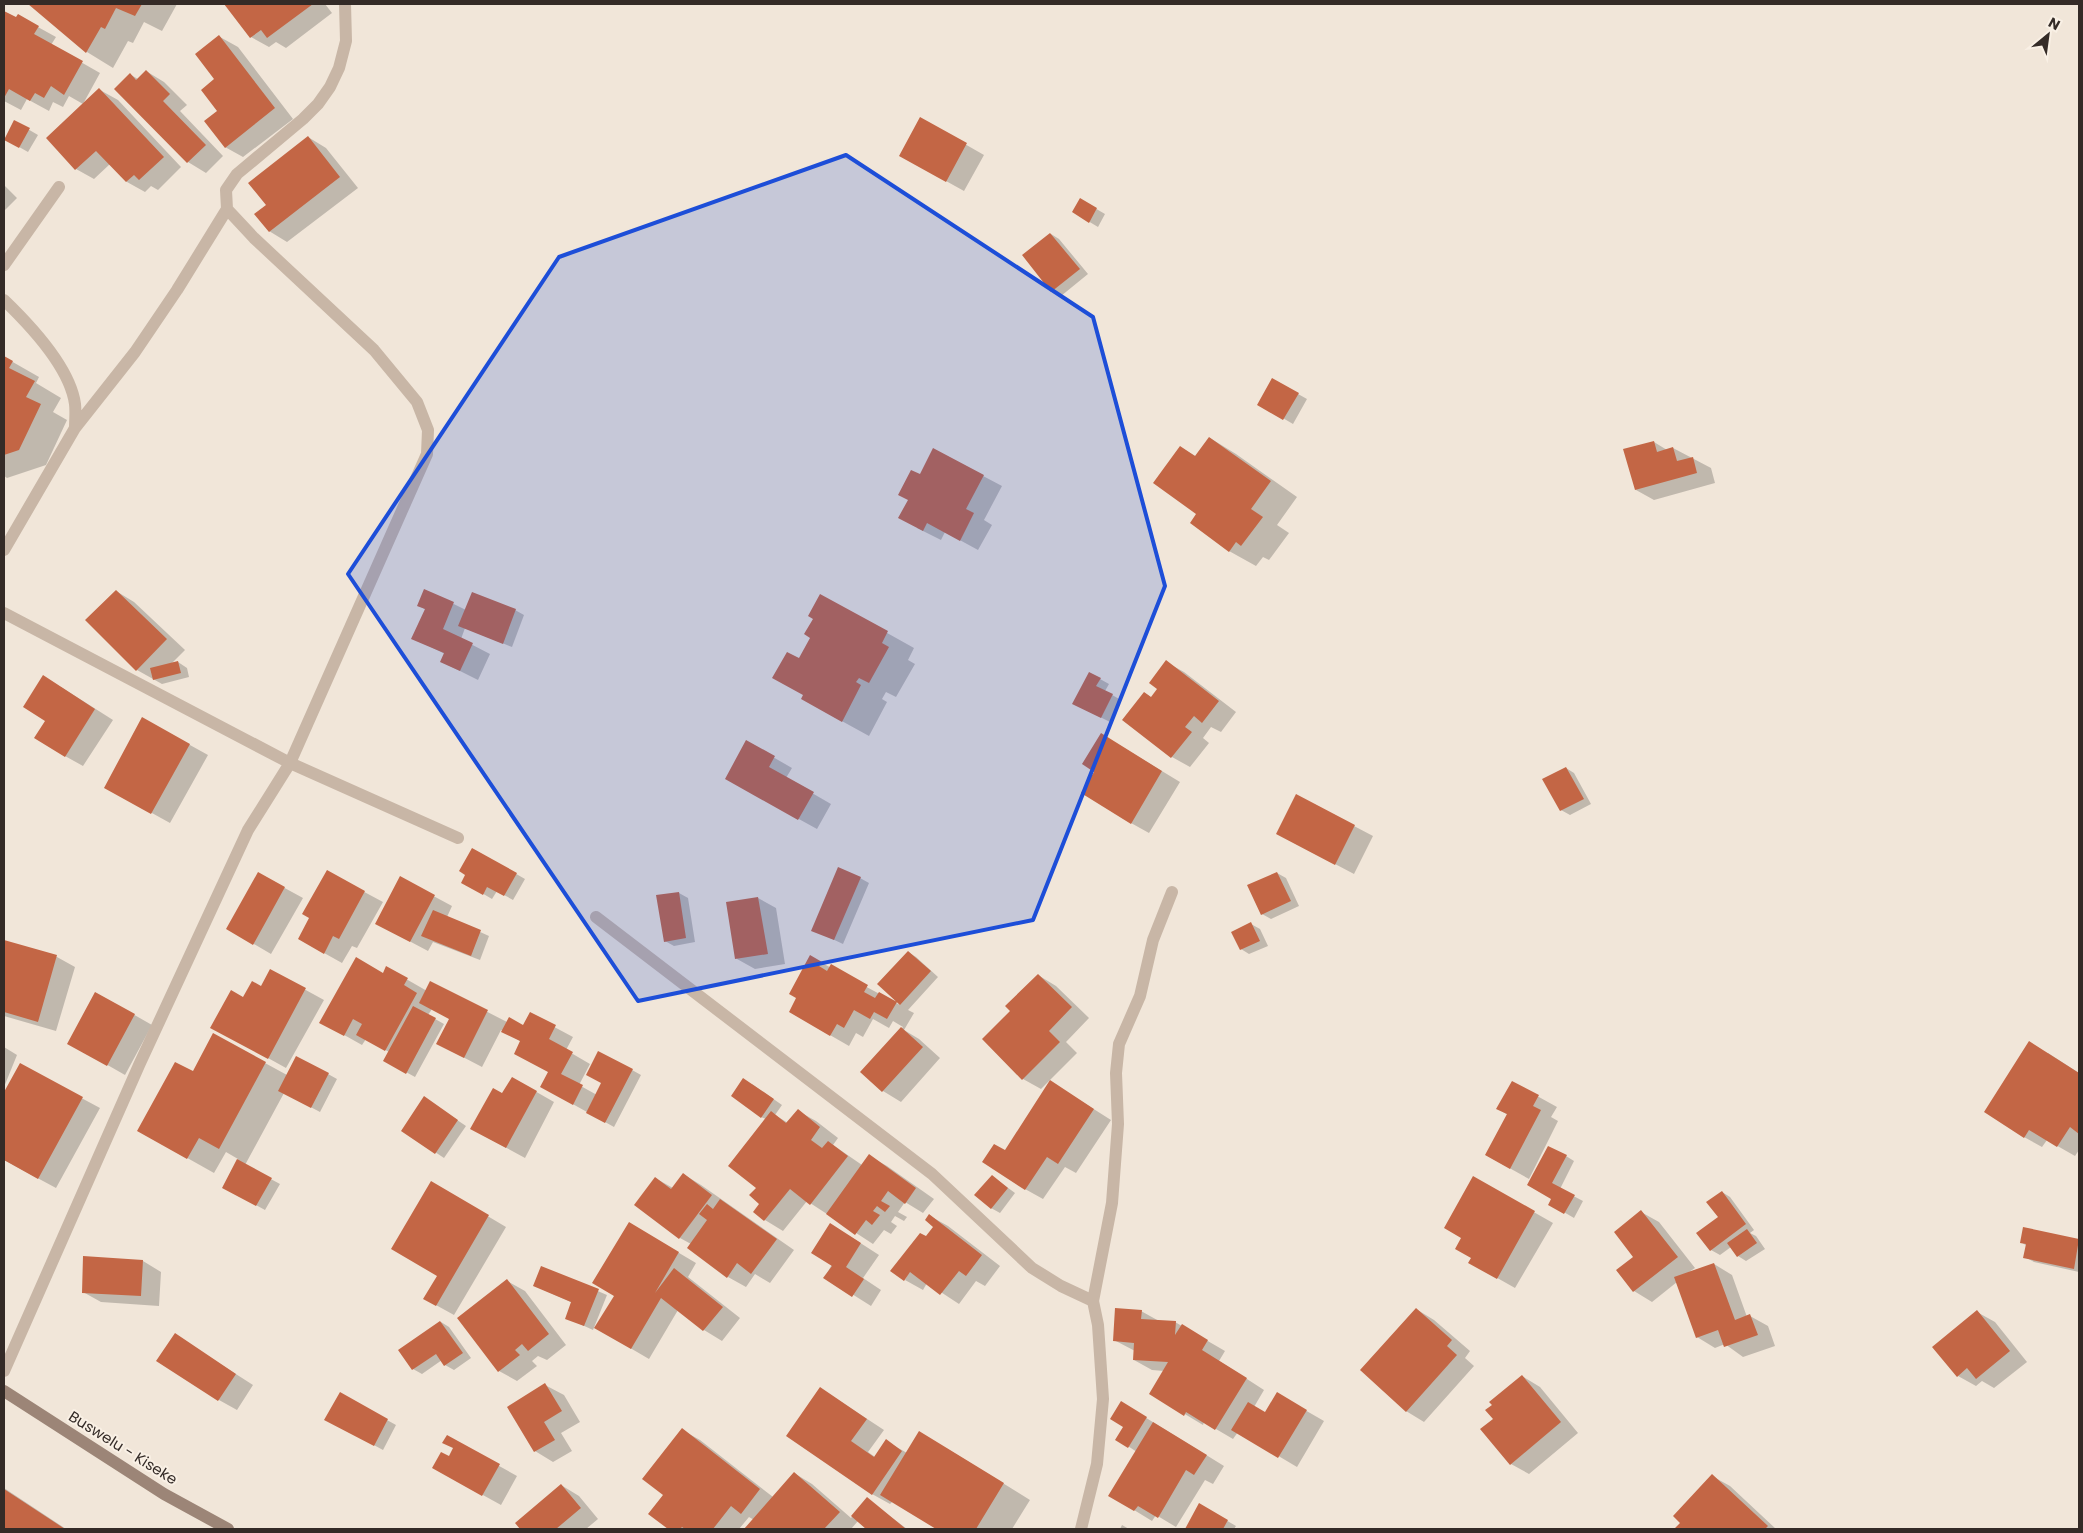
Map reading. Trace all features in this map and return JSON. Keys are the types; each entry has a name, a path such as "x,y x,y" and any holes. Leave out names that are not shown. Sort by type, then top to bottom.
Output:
{"main road":[{"name":"Buswelu - Kiseke","path":"4,1391 164,1494 228,1529"}],"street":[{"path":"4,550 75,428 135,352 177,290 227,209 226,190 237,174 303,119 318,104 330,87 339,68 346,41 345,4"},
{"path":"4,265 59,187"},
{"path":"4,1371 140,1063 248,830 290,763 427,454 428,430 417,402 374,350 254,238 227,209"},
{"path":"4,300 44,345 68,380 75,404 75,428"},
{"path":"4,613 290,763 458,838"},
{"path":"1081,1529 1097,1464 1103,1399 1098,1325 1093,1301 1112,1202 1118,1124 1116,1073 1119,1044 1140,996 1153,940 1172,892"},
{"path":"596,917 932,1174 1032,1268 1061,1286 1093,1301"}],"highlighted area":[{"path":"846,155 1093,317 1165,586 1033,920 638,1001 348,574 559,257"}],"building":[{"path":"28,4 142,4 135,16 116,8 105,29 101,27 86,53"},
{"path":"224,4 313,4 267,38 261,30 250,38"},
{"path":"4,11 16,17 18,14 39,26 34,34 83,61 64,95 51,86 44,98 35,93 30,101 9,89 4,98"},
{"path":"219,35 275,108 225,148 204,121 217,111 201,90 214,79 195,54"},
{"path":"146,70 170,94 163,101 206,145 187,163 114,89 130,73 136,80"},
{"path":"99,88 164,157 139,180 134,175 126,182 96,151 75,170 46,138"},
{"path":"920,117 967,143 946,182 899,156"},
{"path":"14,120 30,128 19,148 4,140"},
{"path":"308,136 340,177 269,232 254,214 266,205 248,183"},
{"path":"1080,198 1097,208 1089,223 1072,212"},
{"path":"1050,233 1080,269 1051,292 1022,255"},
{"path":"4,356 13,361 9,368 35,381 26,397 41,404 19,450 4,455"},
{"path":"1272,378 1299,393 1283,420 1257,405"},
{"path":"1209,437 1271,481 1251,509 1263,517 1241,546 1236,542 1229,552 1190,523 1196,514 1153,483 1180,446 1195,456"},
{"path":"1654,441 1657,452 1673,447 1677,461 1693,457 1697,473 1635,490 1623,449"},
{"path":"933,448 984,475 966,509 974,513 960,541 927,523 923,531 898,518 908,500 898,495 911,470 920,474"},
{"path":"424,589 454,602 443,629 473,643 460,671 440,662 444,653 411,639 425,609 417,606"},
{"path":"116,590 167,639 136,671 85,620"},
{"path":"472,592 516,609 503,644 458,626"},
{"path":"820,594 888,631 882,643 889,647 869,683 859,678 856,682 861,685 842,722 801,699 803,695 772,678 787,652 799,658 810,638 804,634 813,619 808,616"},
{"path":"1166,660 1219,701 1202,723 1194,716 1185,727 1192,732 1171,758 1122,720 1144,692 1151,697 1157,689 1149,683"},
{"path":"178,661 181,673 153,680 150,668"},
{"path":"1089,672 1101,678 1096,686 1113,694 1101,718 1072,704"},
{"path":"43,675 95,709 65,757 34,738 45,721 23,707"},
{"path":"142,717 190,744 151,814 104,788"},
{"path":"1101,733 1162,771 1131,824 1081,793 1094,772 1082,764"},
{"path":"746,740 775,756 769,767 814,792 798,820 725,779"},
{"path":"1566,767 1584,799 1560,811 1542,779"},
{"path":"1296,794 1355,825 1335,865 1276,834"},
{"path":"472,848 517,873 504,896 487,887 483,895 461,883 465,875 459,871"},
{"path":"838,867 861,877 834,940 811,931"},
{"path":"327,870 365,891 339,939 333,936 324,954 298,939 309,918 302,914"},
{"path":"258,872 285,887 253,945 226,929"},
{"path":"1277,872 1291,901 1261,915 1247,885"},
{"path":"400,876 435,895 410,942 375,924"},
{"path":"679,892 686,938 664,942 656,895"},
{"path":"758,897 768,954 735,959 726,902"},
{"path":"433,910 481,930 471,956 421,936"},
{"path":"1251,922 1260,941 1240,950 1231,932"},
{"path":"4,940 57,955 38,1022 4,1012"},
{"path":"908,951 931,971 900,1005 877,984"},
{"path":"810,955 822,962 819,966 827,971 831,964 868,985 864,992 875,998 879,992 897,1002 887,1019 874,1012 870,1019 854,1010 844,1028 837,1024 830,1036 789,1012 796,998 789,994"},
{"path":"356,957 383,973 386,966 408,978 404,985 417,993 385,1051 356,1035 362,1024 353,1019 344,1036 319,1023"},
{"path":"270,969 306,988 268,1059 210,1028 231,990 243,997 252,981 261,986"},
{"path":"1038,974 1072,1007 1049,1031 1060,1042 1022,1080 982,1039 1010,1011 1005,1006"},
{"path":"430,981 488,1010 464,1058 436,1044 449,1019 419,1003"},
{"path":"95,992 135,1014 107,1066 67,1044"},
{"path":"413,1006 436,1018 406,1074 383,1061"},
{"path":"530,1012 556,1025 549,1039 573,1052 561,1074 583,1085 573,1105 540,1087 548,1072 514,1054 520,1041 501,1032 509,1017 523,1025"},
{"path":"901,1027 923,1047 882,1092 860,1072"},
{"path":"213,1033 266,1062 219,1149 199,1138 187,1159 137,1131 175,1062 193,1071"},
{"path":"2029,1041 2079,1073 2079,1134 2070,1127 2057,1147 2029,1130 2024,1138 1984,1112"},
{"path":"598,1051 633,1069 605,1123 586,1113 601,1083 586,1075"},
{"path":"296,1056 329,1073 311,1108 278,1091"},
{"path":"20,1063 83,1097 38,1179 4,1160 4,1092"},
{"path":"512,1077 537,1091 506,1148 470,1129 493,1088 502,1093"},
{"path":"743,1078 774,1099 761,1118 731,1096"},
{"path":"1050,1080 1094,1109 1058,1164 1047,1157 1025,1190 982,1162 994,1144 1005,1150"},
{"path":"1512,1081 1539,1095 1533,1106 1541,1110 1510,1169 1485,1155 1507,1114 1496,1109"},
{"path":"424,1096 458,1120 435,1154 401,1131"},
{"path":"798,1109 820,1127 811,1140 822,1148 828,1141 848,1156 810,1205 790,1189 764,1221 753,1212 759,1204 749,1195 756,1188 728,1166 771,1111 786,1123"},
{"path":"1548,1146 1567,1155 1552,1183 1575,1195 1564,1214 1548,1205 1551,1199 1527,1185"},
{"path":"869,1154 916,1188 905,1204 888,1191 881,1201 890,1206 885,1212 877,1206 873,1211 880,1215 872,1225 866,1220 855,1235 826,1214"},
{"path":"237,1159 272,1178 256,1206 222,1188"},
{"path":"683,1173 712,1195 679,1239 634,1205 655,1177 671,1189"},
{"path":"992,1175 1008,1188 991,1209 974,1195"},
{"path":"1473,1176 1535,1211 1497,1279 1468,1263 1471,1258 1455,1249 1461,1238 1444,1228"},
{"path":"431,1181 489,1215 436,1306 423,1299 437,1276 391,1249"},
{"path":"1722,1191 1746,1224 1710,1251 1696,1233 1718,1217 1706,1202"},
{"path":"720,1199 777,1239 751,1274 737,1263 727,1278 687,1248 707,1220 699,1214 707,1204 713,1209"},
{"path":"1641,1210 1678,1257 1633,1292 1616,1270 1633,1257 1614,1232"},
{"path":"929,1214 982,1255 966,1276 959,1271 940,1295 910,1272 904,1281 890,1271 920,1233 926,1236 933,1227 925,1220"},
{"path":"629,1222 679,1252 655,1293 674,1268 723,1307 703,1331 661,1298 631,1349 594,1328 614,1296 592,1283"},
{"path":"830,1223 861,1243 846,1267 864,1279 852,1297 823,1278 832,1266 811,1253"},
{"path":"2023,1227 2079,1239 2074,1269 2023,1258 2026,1244 2020,1243"},
{"path":"1747,1229 1757,1243 1737,1257 1727,1243"},
{"path":"83,1256 143,1260 141,1296 82,1293"},
{"path":"1714,1263 1735,1320 1750,1314 1758,1335 1724,1347 1718,1330 1696,1338 1674,1277"},
{"path":"541,1266 599,1289 584,1326 565,1319 571,1302 533,1286"},
{"path":"507,1279 549,1334 528,1351 522,1344 515,1350 520,1355 498,1372 457,1318"},
{"path":"1115,1308 1142,1310 1141,1319 1176,1321 1175,1335 1182,1324 1208,1340 1202,1350 1247,1378 1215,1430 1186,1412 1184,1416 1149,1394 1168,1362 1133,1360 1134,1343 1113,1341"},
{"path":"1416,1308 1452,1340 1447,1346 1457,1355 1406,1412 1360,1370"},
{"path":"1977,1310 2010,1351 1976,1379 1967,1368 1957,1377 1932,1347"},
{"path":"440,1321 463,1353 444,1366 436,1354 412,1370 398,1350"},
{"path":"175,1333 236,1374 218,1401 156,1361"},
{"path":"1522,1375 1561,1422 1510,1465 1480,1429 1493,1419 1485,1410 1492,1405 1489,1402"},
{"path":"545,1383 562,1411 544,1422 555,1440 534,1452 507,1407"},
{"path":"820,1387 867,1419 851,1441 874,1457 886,1439 902,1451 872,1495 786,1436"},
{"path":"340,1392 388,1419 374,1446 324,1420"},
{"path":"1277,1392 1307,1410 1278,1458 1231,1430 1248,1402 1265,1412"},
{"path":"1121,1401 1147,1417 1128,1448 1115,1440 1123,1427 1110,1419"},
{"path":"1153,1422 1207,1455 1194,1475 1186,1470 1158,1518 1138,1506 1134,1511 1108,1496"},
{"path":"682,1428 760,1489 741,1514 731,1506 713,1529 685,1529 682,1527 680,1529 668,1529 648,1514 663,1495 642,1479"},
{"path":"919,1431 1004,1483 976,1529 936,1529 880,1495"},
{"path":"447,1435 500,1464 482,1496 432,1468 441,1452 449,1456 453,1448 442,1443"},
{"path":"794,1472 840,1512 824,1529 744,1529"},
{"path":"1712,1474 1768,1526 1765,1529 1674,1529 1680,1523 1673,1516"},
{"path":"561,1484 581,1508 556,1529 520,1529 515,1523"},
{"path":"4,1489 65,1529 4,1529"},
{"path":"867,1497 906,1529 866,1529 851,1516"},
{"path":"1199,1503 1228,1520 1223,1529 1185,1529"}]}
